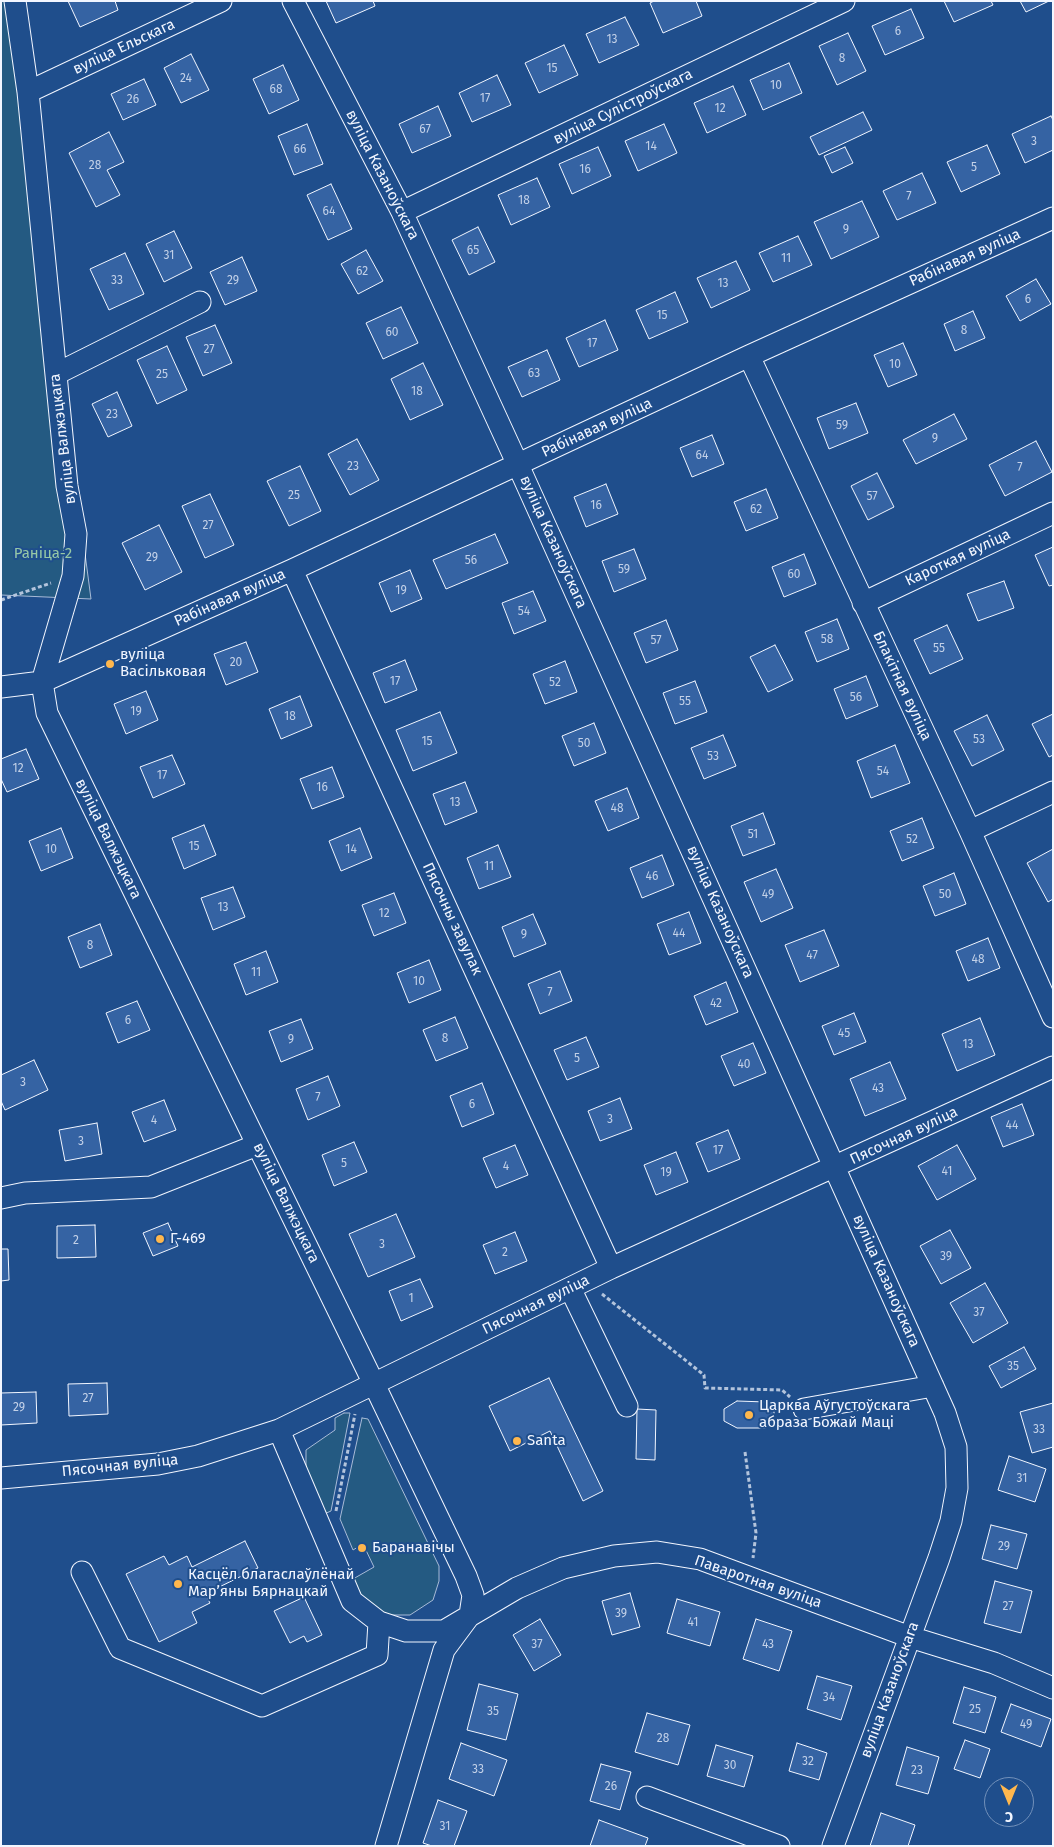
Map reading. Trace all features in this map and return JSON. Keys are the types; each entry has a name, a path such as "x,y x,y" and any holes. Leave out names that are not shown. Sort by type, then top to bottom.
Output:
{"street":[{"name":"вуліца Валжэцкага","path":"15,1 28,92 67,486 76,534 72,576 42,682 47,713 257,1144 367,1388 466,1576 474,1595 470,1615"},
{"name":"вуліца Ельскага","path":"28,92 221,1"},
{"name":"вуліца Казаноўскага","path":"293,1 402,212 518,465 933,1386 945,1413 956,1448 957,1488 951,1521 833,1846"},
{"name":"вуліца Сулістроўскага","path":"402,212 844,1"},
{"name":"Рабінавая вуліца","path":"1,687 42,682 292,570 749,356 1053,218"},
{"path":"56,374 200,302"},
{"name":"Блакітная вуліца","path":"749,356 970,831 1053,1017"},
{"name":"Кароткая вуліца","path":"863,603 1053,513"},
{"name":"Пясочны завулак","path":"292,570 612,1268"},
{"path":"970,831 1053,792"},
{"name":"Пясочная вуліца","path":"1,1478 158,1464 198,1456 279,1430 612,1268 1053,1067"},
{"path":"1,1198 25,1193 151,1187 257,1144"},
{"path":"578,1285 627,1406"},
{"path":"804,1409 933,1386"},
{"path":"279,1430 352,1600 379,1622 406,1631 444,1631 470,1615"},
{"name":"Паваротная вуліца","path":"386,1846 444,1650 470,1615 517,1588 563,1568 614,1556 657,1552 700,1560 910,1636 994,1663 1053,1688"},
{"path":"82,1572 120,1648 262,1706 377,1655 379,1622"},
{"path":"430,1631 444,1650"},
{"path":"648,1797 779,1846"}],"path":[{"path":"1,600 72,576"},
{"path":"578,1285 704,1375 705,1388 782,1390 804,1409"},
{"path":"334,1518 367,1388"},
{"path":"745,1452 756,1533 752,1578"}],"green space":[{"name":"Раніца-2","path":"1,1 12,1 91,599 1,595"},
{"path":"344,1413 350,1413 331,1511 324,1514 306,1469 306,1450 335,1430 335,1418"},
{"path":"362,1418 368,1419 439,1566 439,1581 433,1600 410,1615 382,1615 364,1600 353,1579 374,1567 363,1544 353,1550 340,1519"}],"building":[{"path":"68,1 115,1 118,10 80,27"},
{"path":"326,1 373,1 375,6 336,23"},
{"path":"654,1 696,1 702,16 663,33 650,3"},
{"path":"944,1 991,1 993,5 954,22"},
{"path":"1020,1 1049,1 1026,12"},
{"path":"911,9 924,38 885,55 872,26"},
{"path":"625,17 639,45 599,63 586,34"},
{"path":"848,33 866,71 837,85 819,46"},
{"path":"564,45 578,75 539,93 525,63"},
{"path":"191,54 209,90 181,103 164,68"},
{"path":"789,63 802,93 763,110 750,80"},
{"path":"283,65 299,100 269,114 253,79"},
{"path":"497,75 511,105 472,122 459,93"},
{"path":"144,79 156,105 123,120 111,94"},
{"path":"733,86 746,115 707,133 694,103"},
{"path":"438,106 451,136 412,153 399,124"},
{"path":"863,112 872,130 819,155 810,137"},
{"path":"1051,116 1053,120 1053,150 1025,163 1012,134"},
{"path":"307,124 323,164 294,175 278,136"},
{"path":"664,124 677,153 638,171 625,141"},
{"path":"109,132 124,162 107,170 120,195 96,207 69,153"},
{"path":"987,145 1000,174 961,192 947,162"},
{"path":"598,147 611,176 572,194 559,164"},
{"path":"845,147 853,163 832,173 824,156"},
{"path":"922,173 936,203 897,220 883,191"},
{"path":"537,178 550,207 511,225 498,195"},
{"path":"331,184 352,229 328,240 307,195"},
{"path":"862,201 879,237 831,259 814,222"},
{"path":"478,227 495,262 469,275 452,240"},
{"path":"174,231 192,268 164,282 146,244"},
{"path":"798,236 812,265 773,282 759,253"},
{"path":"366,250 383,281 358,294 341,264"},
{"path":"125,253 144,294 109,310 90,269"},
{"path":"242,257 257,291 225,305 210,272"},
{"path":"736,261 750,290 711,308 697,278"},
{"path":"1036,279 1051,304 1020,321 1006,296"},
{"path":"675,292 688,322 649,339 636,310"},
{"path":"401,307 418,343 383,359 366,323"},
{"path":"973,311 985,338 955,351 944,324"},
{"path":"605,320 618,350 579,367 566,338"},
{"path":"215,325 232,363 203,376 186,337"},
{"path":"903,343 917,375 888,387 874,355"},
{"path":"167,346 187,390 157,404 137,360"},
{"path":"547,350 560,380 522,397 508,367"},
{"path":"423,363 443,405 410,420 391,379"},
{"path":"117,392 132,426 108,437 92,404"},
{"path":"856,403 868,433 829,449 817,418"},
{"path":"954,414 967,439 916,464 903,440"},
{"path":"712,435 724,464 692,477 680,448"},
{"path":"357,439 379,480 350,495 328,454"},
{"path":"1036,441 1052,472 1005,496 989,465"},
{"path":"300,466 321,511 289,526 267,481"},
{"path":"877,473 894,507 868,520 851,486"},
{"path":"606,484 618,514 586,527 574,497"},
{"path":"766,489 778,518 746,531 734,502"},
{"path":"210,494 234,545 205,558 182,506"},
{"path":"159,525 182,572 145,590 122,543"},
{"path":"495,534 508,563 446,589 433,560"},
{"path":"1053,547 1053,585 1049,586 1035,555"},
{"path":"634,549 646,579 614,592 602,561"},
{"path":"804,554 816,584 784,597 772,567"},
{"path":"410,570 422,599 391,612 379,583"},
{"path":"1004,581 1014,608 978,621 967,594"},
{"path":"533,591 546,621 514,634 502,603"},
{"path":"837,619 849,649 817,662 805,632"},
{"path":"666,620 678,650 646,663 634,633"},
{"path":"947,625 963,659 930,674 914,640"},
{"path":"246,642 258,672 226,685 214,654"},
{"path":"775,645 793,680 768,692 750,657"},
{"path":"405,660 417,690 385,703 373,673"},
{"path":"565,661 577,692 545,704 533,674"},
{"path":"866,676 878,706 846,719 834,689"},
{"path":"695,681 707,712 675,724 663,693"},
{"path":"146,691 158,720 126,734 114,704"},
{"path":"300,696 312,726 281,739 269,709"},
{"path":"440,712 457,753 413,771 396,730"},
{"path":"1053,714 1053,755 1049,757 1032,724"},
{"path":"987,715 1004,750 972,766 954,731"},
{"path":"594,723 606,753 574,766 562,736"},
{"path":"723,735 736,766 704,779 691,748"},
{"path":"895,745 910,783 871,798 857,761"},
{"path":"26,749 39,779 7,792 1,779 1,759"},
{"path":"172,755 185,784 153,798 140,767"},
{"path":"332,767 344,797 312,809 300,779"},
{"path":"465,782 477,812 445,825 433,794"},
{"path":"627,788 639,818 608,831 595,801"},
{"path":"763,813 775,844 743,856 731,826"},
{"path":"922,818 934,848 902,861 890,831"},
{"path":"204,825 216,855 184,869 172,838"},
{"path":"61,828 73,858 41,871 29,841"},
{"path":"360,828 372,858 341,871 329,841"},
{"path":"498,845 511,877 479,889 467,858"},
{"path":"1053,849 1053,899 1048,902 1027,863"},
{"path":"662,855 674,885 642,898 630,868"},
{"path":"776,869 793,908 761,922 744,882"},
{"path":"954,873 966,904 935,916 923,886"},
{"path":"233,887 245,917 213,930 201,898"},
{"path":"394,893 406,923 374,936 362,905"},
{"path":"689,912 701,943 669,955 657,924"},
{"path":"533,914 546,944 514,957 502,927"},
{"path":"100,924 112,955 80,968 68,937"},
{"path":"824,930 839,966 800,982 785,945"},
{"path":"988,938 1000,968 968,981 956,951"},
{"path":"266,951 278,982 246,995 234,964"},
{"path":"429,960 441,990 409,1003 397,973"},
{"path":"560,971 572,1001 540,1014 528,984"},
{"path":"726,982 738,1012 706,1025 694,996"},
{"path":"137,1001 150,1030 118,1043 106,1013"},
{"path":"854,1013 866,1042 834,1055 822,1026"},
{"path":"455,1017 468,1048 436,1061 423,1030"},
{"path":"980,1018 995,1055 957,1071 942,1034"},
{"path":"301,1019 313,1049 281,1062 269,1031"},
{"path":"586,1037 599,1067 567,1080 554,1050"},
{"path":"753,1043 766,1073 734,1086 721,1056"},
{"path":"34,1060 48,1090 5,1110 1,1101 1,1075"},
{"path":"890,1062 906,1099 865,1116 850,1079"},
{"path":"328,1076 340,1106 308,1120 296,1089"},
{"path":"482,1083 494,1114 462,1127 450,1096"},
{"path":"620,1098 632,1129 600,1141 588,1111"},
{"path":"164,1100 176,1130 144,1142 132,1112"},
{"path":"1022,1104 1034,1135 1003,1147 991,1117"},
{"path":"97,1123 102,1154 65,1161 59,1130"},
{"path":"728,1130 740,1159 708,1172 696,1143"},
{"path":"354,1142 367,1172 334,1186 322,1155"},
{"path":"515,1145 528,1175 496,1188 483,1158"},
{"path":"957,1145 976,1179 937,1200 918,1166"},
{"path":"676,1152 688,1182 656,1195 644,1165"},
{"path":"396,1214 415,1257 368,1277 349,1234"},
{"name":"Г-469","path":"168,1223 178,1246 153,1256 143,1233"},
{"path":"95,1225 96,1257 57,1258 57,1226"},
{"path":"950,1230 971,1268 941,1284 920,1246"},
{"path":"515,1232 527,1261 495,1274 483,1245"},
{"path":"1,1249 8,1249 9,1280 1,1281"},
{"path":"420,1279 433,1307 401,1321 389,1291"},
{"path":"985,1283 1008,1323 973,1343 950,1303"},
{"path":"1024,1347 1036,1369 1001,1388 989,1366"},
{"name":"Santa","path":"549,1378 603,1491 583,1501 550,1431 510,1451 489,1406"},
{"path":"107,1383 108,1414 69,1416 68,1384"},
{"path":"36,1392 37,1423 1,1425 1,1393"},
{"name":"Царква Аўгустоўскага абраза Божай Маці","path":"737,1401 766,1402 774,1406 774,1421 766,1428 737,1428 724,1421 724,1409"},
{"path":"1053,1403 1053,1447 1032,1453 1020,1412"},
{"path":"637,1409 656,1410 655,1460 636,1459"},
{"path":"1009,1456 1046,1469 1035,1502 998,1490"},
{"path":"991,1525 1027,1534 1017,1569 982,1559"},
{"name":"Касцёл благаслаўлёнай Мар’яны Бярнацкай","path":"245,1541 258,1568 205,1594 210,1603 192,1612 197,1623 159,1642 126,1574 164,1556 169,1565 187,1556 192,1567"},
{"path":"995,1581 1032,1591 1021,1633 984,1623"},
{"path":"630,1593 640,1627 612,1635 602,1601"},
{"path":"304,1597 322,1635 307,1642 304,1636 290,1643 274,1611"},
{"path":"677,1599 720,1612 710,1646 667,1633"},
{"path":"540,1619 561,1655 534,1671 513,1635"},
{"path":"756,1619 792,1631 779,1671 743,1659"},
{"path":"817,1676 852,1686 841,1720 807,1709"},
{"path":"479,1684 518,1694 506,1740 467,1730"},
{"path":"964,1687 996,1697 985,1733 953,1723"},
{"path":"1011,1704 1051,1719 1041,1747 1001,1732"},
{"path":"647,1713 690,1725 678,1765 635,1752"},
{"path":"965,1740 990,1749 980,1778 954,1769"},
{"path":"461,1743 507,1760 494,1796 449,1779"},
{"path":"797,1743 827,1753 819,1780 789,1771"},
{"path":"716,1745 753,1756 744,1787 707,1776"},
{"path":"907,1747 939,1757 928,1794 896,1785"},
{"path":"601,1764 631,1772 620,1810 590,1801"},
{"path":"438,1800 467,1811 454,1846 432,1846 423,1843"},
{"path":"881,1813 915,1825 908,1846 870,1846"},
{"path":"599,1820 648,1838 645,1846 590,1846"}],"place":[{"name":"вуліца Васільковая","path":"110,664"},
{"name":"Г-469","path":"160,1239"},
{"name":"Царква Аўгустоўскага абраза Божай Маці","path":"749,1415"},
{"name":"Santa","path":"517,1441"},
{"name":"Баранавічы","path":"362,1548"},
{"name":"Касцёл благаслаўлёнай Мар’яны Бярнацкай","path":"178,1584"}]}
